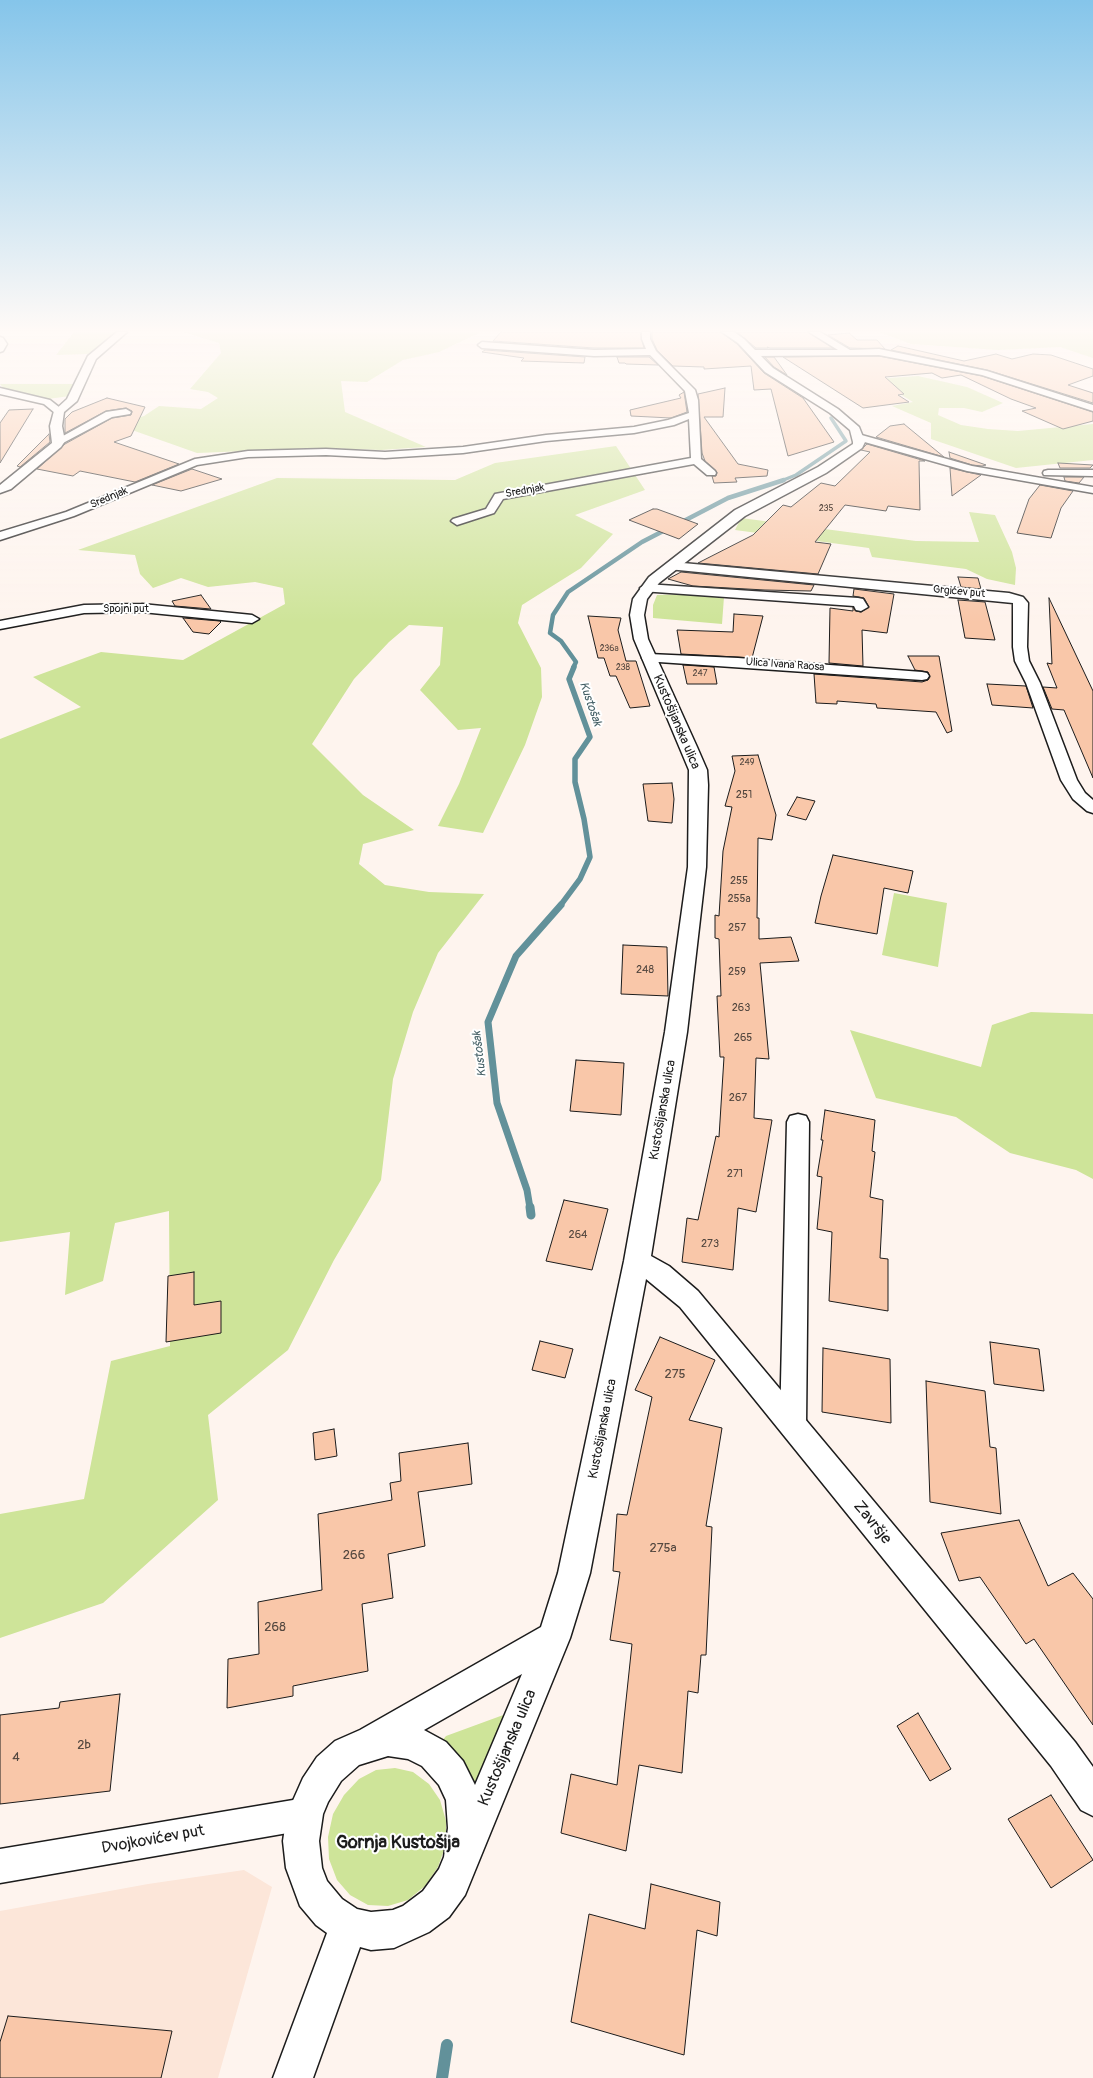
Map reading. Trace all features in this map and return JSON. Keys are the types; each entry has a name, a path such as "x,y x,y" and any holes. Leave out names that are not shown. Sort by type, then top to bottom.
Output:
{"street":[{"path":"57,429 59,441"},
{"path":"0,489 7,486 59,441 82,429"},
{"name":"Srednjak","path":"0,536 70,514 195,462 248,454 326,452 385,455 463,450 546,438 639,429"},
{"path":"695,429 696,460 711,473"},
{"path":"855,429 858,437 954,465 1008,476 1093,490"},
{"name":"Kustošijanska ulica","path":"462,1858 554,1638 574,1573 637,1261 676,1032 697,867 698,770 690,747 641,639 636,615 640,599 646,588 740,513 822,470 858,446 858,437"},
{"name":"Srednjak","path":"457,521 490,510 499,496 696,460"},
{"path":"1008,476 1020,472 1093,473"},
{"name":"Grgićev put","path":"672,566 1009,597 1018,600 1021,603 1020,647 1022,661 1033,683 1069,780 1079,796 1093,808"},
{"path":"646,588 858,602 861,607"},
{"name":"Spojni put","path":"0,625 84,609 142,608 252,618"},
{"name":"Ulica Ivana Raosa","path":"649,658 746,662 922,676"},
{"path":"793,1426 798,1122"},
{"name":"Završje","path":"637,1261 660,1274 689,1299 1063,1754 1093,1798"},
{"path":"366,1744 388,1739 412,1742 434,1754 451,1773 463,1798 466,1828 462,1858 452,1882 436,1904 416,1919 394,1929 371,1931 349,1926 329,1912 313,1893 304,1868 302,1841 305,1814 315,1790 329,1770 347,1753 366,1744 554,1638"},
{"name":"Dvojkovićev put","path":"0,1866 305,1814"},
{"path":"293,2078 349,1926"}],"shaded area":[{"path":"244,1870 272,1887 218,2078 0,2078 0,1911 148,1884"}],"green space":[{"path":"129,429 384,429 426,447 381,450 323,448 197,453"},
{"path":"931,429 988,429 1018,431 1040,429 1093,429 1093,460 1016,468 931,439"},
{"path":"616,446 645,490 575,515 613,534 581,568 522,605 518,623 541,668 542,697 525,745 483,833 438,826 459,784 481,728 458,730 420,690 440,665 443,627 409,625 389,642 354,679 312,744 363,795 414,830 363,844 359,864 385,885 429,892 484,894 438,953 413,1012 393,1079 381,1180 334,1260 288,1350 208,1415 218,1500 103,1603 0,1638 0,1514 84,1499 111,1361 170,1346 169,1211 115,1223 103,1281 65,1295 70,1232 0,1242 0,739 81,707 33,677 101,652 183,660 285,604 283,588 255,582 208,587 181,578 153,588 140,574 135,555 78,550 277,478 455,480 495,463"},
{"path":"969,512 995,515 1012,552 1016,568 1015,585 987,579 966,569 872,557 869,548 735,530 741,518 916,541 979,542"},
{"path":"691,594 724,597 722,624 653,618 653,605 657,595"},
{"path":"894,893 947,903 938,967 882,955"},
{"path":"1031,1012 1093,1014 1093,1179 1076,1170 1010,1153 956,1117 876,1098 850,1030 981,1067 992,1025"},
{"path":"506,1714 476,1782 470,1782 442,1741 446,1736"},
{"path":"395,1768 413,1772 429,1784 440,1800 446,1821 446,1844 438,1867 425,1886 408,1900 388,1906 368,1905 350,1895 337,1880 329,1859 328,1837 333,1814 344,1795 359,1779 376,1770"}],"building":[{"path":"0,429 21,429 0,463"},
{"path":"65,429 73,429 65,433"},
{"path":"92,429 134,429 131,436 114,442 179,464 135,482 80,471 73,476 37,469 65,444"},
{"path":"700,429 713,429 738,464 768,470 767,476 735,478 737,482 714,483 712,476 716,476 717,472 705,461 702,453"},
{"path":"781,429 825,429 834,442 788,456"},
{"path":"886,429 910,429 944,457 876,437"},
{"path":"49,434 50,442 20,467 17,466"},
{"path":"867,444 925,461 919,461 920,510 888,506 886,511 845,505 815,542 831,544 818,574 698,563 753,535 783,505 791,507 821,483 835,486 870,452 861,450"},
{"path":"949,452 986,465 972,465 950,458"},
{"path":"1058,463 1093,465 1090,468 1060,468"},
{"path":"950,468 967,472 981,475 952,496"},
{"path":"192,469 222,479 181,491 152,485"},
{"path":"1064,477 1084,477 1079,483 1065,481"},
{"path":"1040,485 1073,491 1061,508 1051,538 1017,533 1029,499"},
{"path":"653,509 657,509 698,524 679,539 629,520"},
{"path":"681,572 814,585 811,591 765,590 693,586 668,579"},
{"path":"958,577 978,578 981,589 961,587"},
{"path":"854,589 894,594 887,633 862,630 863,666 829,663 830,608 853,611 853,607 856,611 861,612 869,607 864,598 853,596"},
{"path":"201,595 211,609 175,606 172,601"},
{"path":"1049,598 1093,691 1093,778 1064,710 1052,709 1043,687 1057,688 1047,663 1052,664"},
{"path":"958,600 985,602 995,640 965,638"},
{"path":"734,614 763,616 752,658 681,654 677,630 733,632"},
{"path":"588,616 621,618 618,630 626,661 636,661 650,706 630,708 616,676 610,676 604,658 598,658"},
{"path":"183,618 221,622 209,634 193,632"},
{"path":"908,656 939,656 952,731 947,733 936,712 877,708 876,704 837,701 837,704 816,703 814,674 922,682 928,680 930,677 928,672 915,670"},
{"path":"683,665 714,667 717,684 687,684"},
{"path":"987,684 1026,686 1033,708 992,705"},
{"path":"758,755 776,815 772,840 758,838 757,918 759,918 759,939 791,937 799,961 760,963 769,1059 756,1058 754,1118 772,1120 756,1212 738,1208 733,1270 682,1262 687,1218 698,1220 716,1136 719,1137 724,1057 720,1057 717,996 721,996 719,939 715,938 715,915 719,916 723,851 732,807 725,806 735,771 732,756"},
{"path":"672,783 674,799 672,823 648,821 643,784"},
{"path":"797,797 815,801 806,820 787,815"},
{"path":"833,855 913,871 908,893 884,888 877,934 815,923"},
{"path":"623,945 667,947 668,996 621,994"},
{"path":"576,1060 624,1063 621,1115 570,1111"},
{"path":"825,1110 875,1120 872,1151 875,1152 870,1197 883,1200 880,1258 888,1259 888,1311 829,1301 832,1232 817,1229 822,1177 817,1176 823,1140 821,1140"},
{"path":"564,1200 608,1209 592,1270 546,1261"},
{"path":"194,1272 194,1305 221,1301 221,1333 166,1342 168,1276"},
{"path":"660,1337 715,1360 689,1420 722,1428 706,1526 712,1527 706,1655 701,1655 698,1693 688,1691 682,1773 639,1765 626,1851 561,1833 571,1774 617,1785 632,1644 610,1640 620,1572 613,1571 617,1514 627,1515 652,1397 635,1390"},
{"path":"540,1341 573,1349 565,1378 532,1370"},
{"path":"990,1342 1039,1349 1044,1391 994,1384"},
{"path":"823,1348 890,1359 891,1423 822,1412"},
{"path":"926,1381 985,1391 990,1447 996,1448 1001,1514 930,1502"},
{"path":"334,1429 337,1456 315,1460 313,1433"},
{"path":"468,1443 472,1484 418,1492 425,1546 388,1554 393,1598 362,1604 368,1671 293,1686 293,1696 227,1708 228,1659 259,1654 258,1602 322,1590 318,1514 392,1500 390,1483 401,1481 399,1453"},
{"path":"1019,1520 1048,1586 1073,1573 1093,1599 1093,1725 1034,1639 1026,1644 980,1577 959,1581 941,1533"},
{"path":"120,1694 110,1791 0,1804 0,1715 59,1708 60,1702"},
{"path":"918,1713 951,1769 930,1781 897,1726"},
{"path":"1051,1795 1093,1860 1051,1888 1008,1819"},
{"path":"651,1884 720,1902 717,1936 697,1930 684,2055 571,2022 589,1914 645,1929"},
{"path":"8,2016 172,2031 161,2078 0,2078 0,2042"}],"waterway":[{"name":"Kustošak","path":"781,481 796,475 846,441 838,429"},
{"name":"Kustošak","path":"678,524 728,498 781,481"},
{"name":"Kustošak","path":"573,668 576,662 561,641 550,633 553,615 568,592 642,542 669,528"},
{"name":"Kustošak","path":"560,906 580,879 590,857 584,819 575,782 575,759 590,737 569,679 574,667"},
{"name":"Kustošak","path":"530,1208 527,1190 497,1103 488,1022 516,956 561,905"},
{"name":"Kustošak","path":"530,1207 531,1215"},
{"name":"Kustošak","path":"442,2078 447,2045"}],"district":[{"name":"Gornja Kustošija","path":"398,1843"}]}
